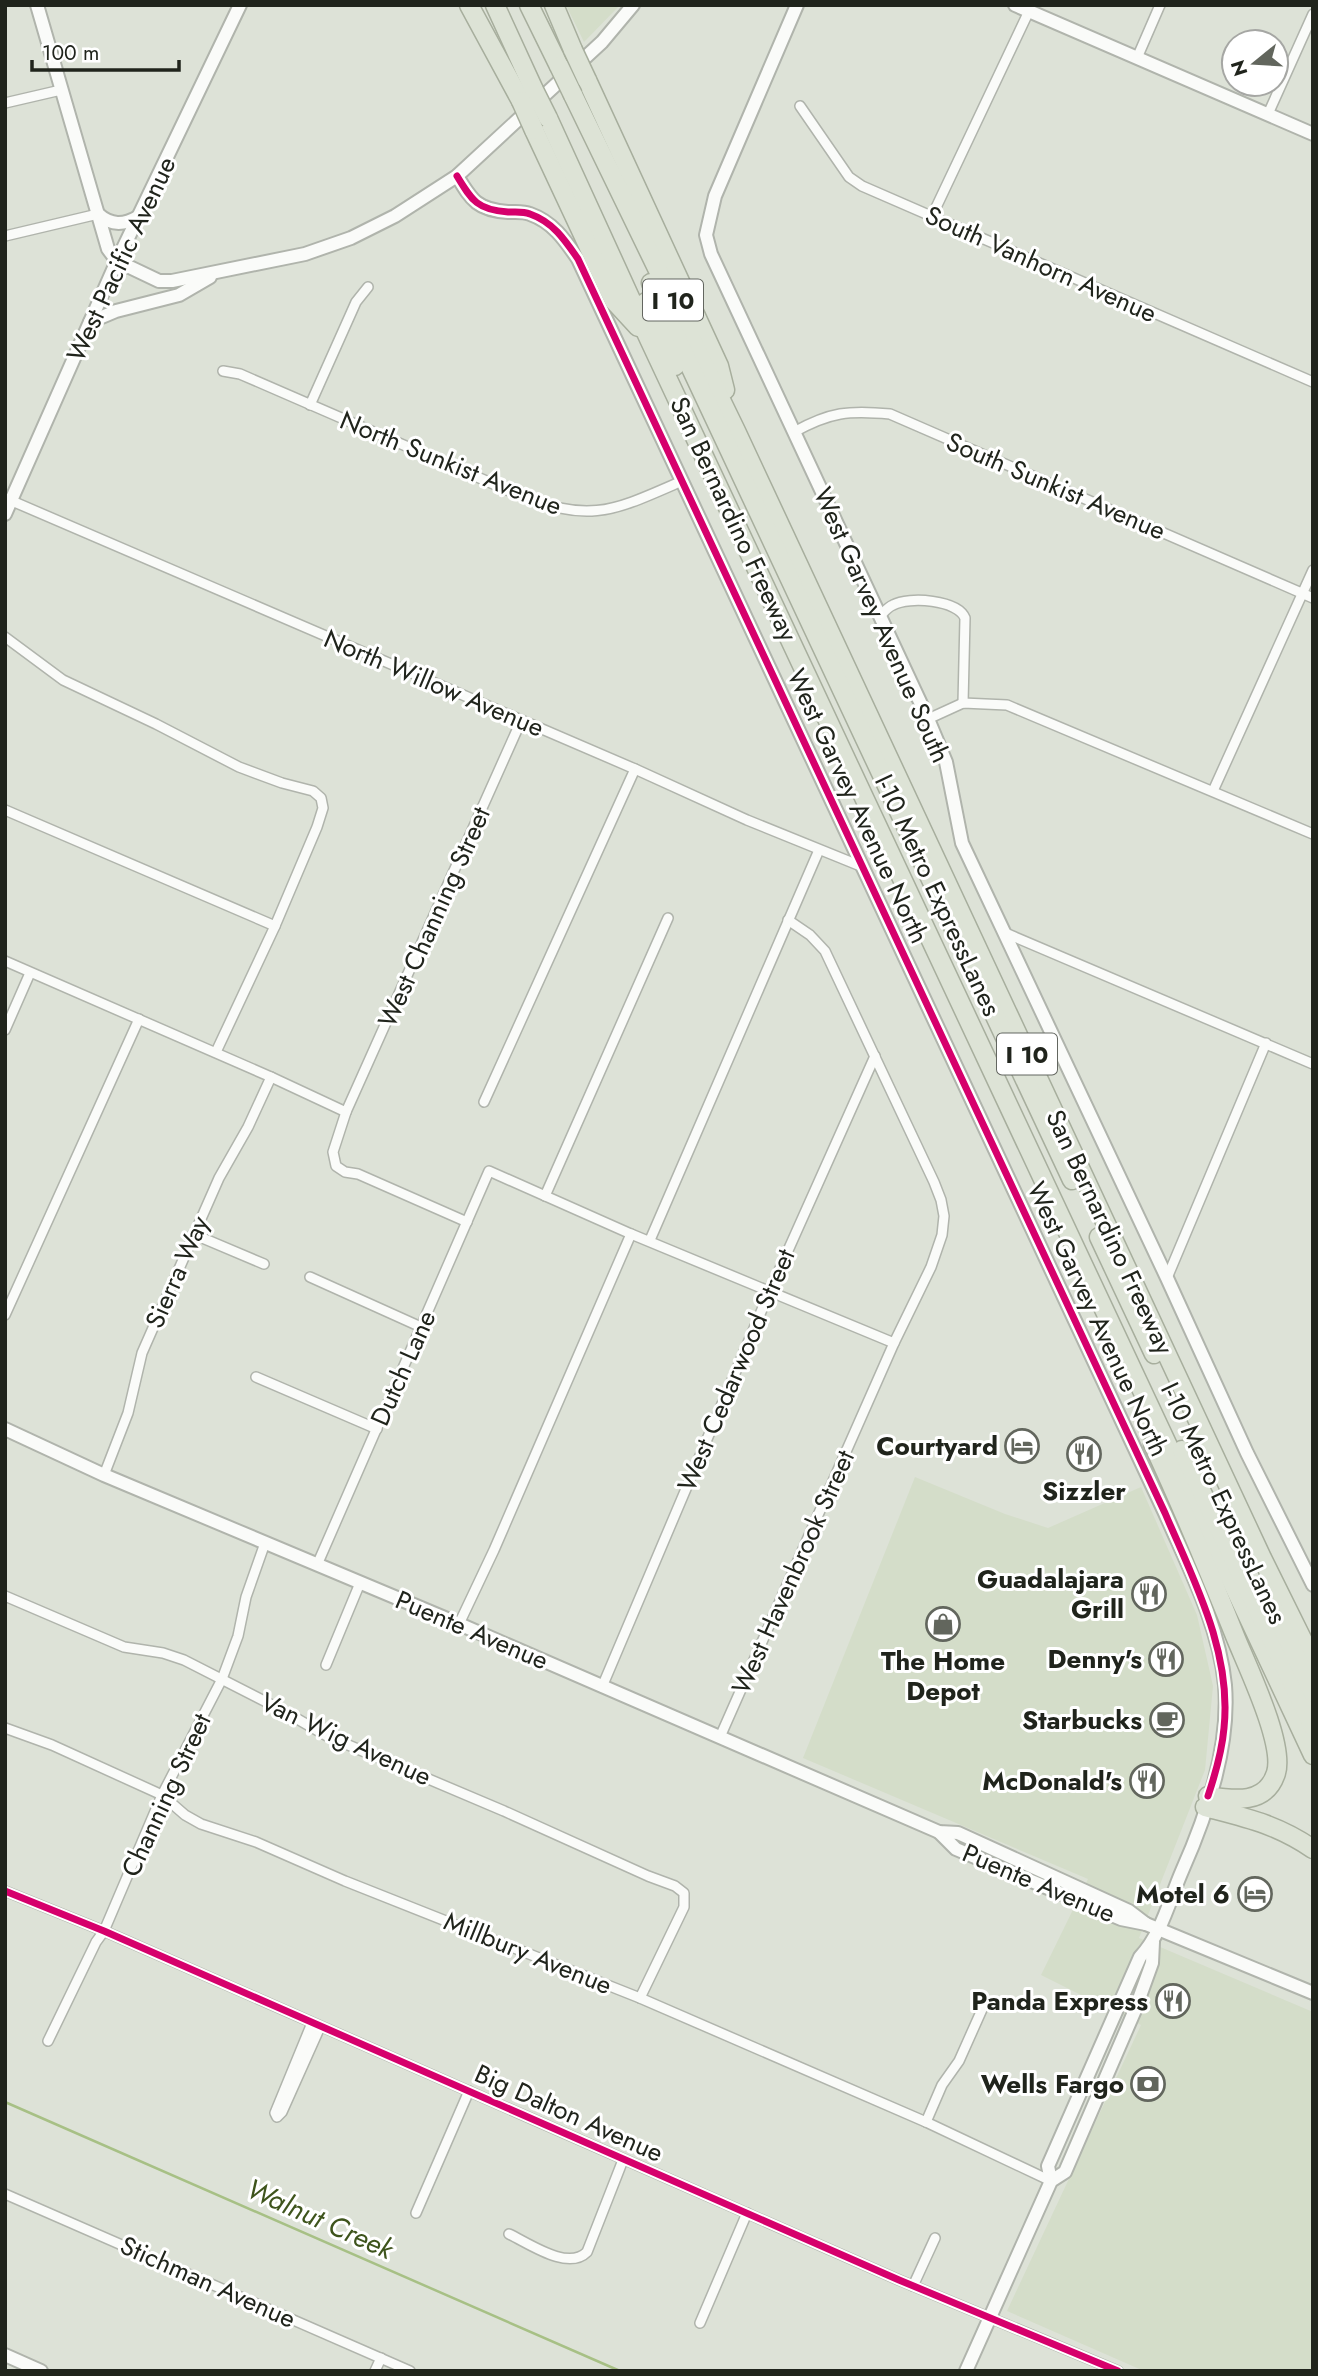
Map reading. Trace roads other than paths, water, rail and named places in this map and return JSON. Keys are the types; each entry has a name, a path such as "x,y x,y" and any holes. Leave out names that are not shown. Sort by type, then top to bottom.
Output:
{"highway":[{"path":"469,5 528,95 534,130 614,301 649,339"},
{"name":"San Bernardino Freeway","path":"495,5 528,95 548,118 1313,1755"},
{"name":"San Bernardino Freeway","path":"529,5 736,431 1313,1661"},
{"path":"554,5 719,366 736,431"},
{"name":"I-10 Metro ExpressLanes","path":"610,170 611,197 621,219 1313,1693"},
{"name":"I-10 Metro ExpressLanes","path":"579,184 599,203 1313,1727"},
{"path":"1139,1384 1147,1432 1190,1526 1263,1706 1277,1756 1277,1772 1261,1794 1251,1799 1207,1802"},
{"path":"1289,1612 1313,1653"},
{"path":"1207,1802 1288,1832 1313,1849"}],"street":[{"path":"37,5 108,248 117,261 159,281 216,273 305,254 351,238 395,216 457,176 602,42 633,5"},
{"name":"West Pacific Avenue","path":"5,514 8,499 117,261 240,5"},
{"name":"West Garvey Avenue South","path":"797,5 715,196 706,235 718,271 928,719 946,762 961,843 1247,1453 1312,1580"},
{"path":"1015,5 1313,134"},
{"path":"1137,58 1160,5"},
{"path":"932,216 1029,12"},
{"path":"1268,114 1313,14"},
{"path":"5,103 61,90"},
{"name":"South Vanhorn Avenue","path":"800,106 849,177 862,186 1313,382"},
{"name":"West Garvey Avenue North","path":"457,176 469,196 480,206 488,210 527,212 544,220 562,235 580,263 1165,1513 1204,1604 1218,1650 1224,1685 1224,1729 1207,1802 1194,1843 1153,1942"},
{"path":"98,214 106,221 116,223 126,223 138,217"},
{"path":"5,236 98,214"},
{"path":"90,321 116,311 179,295 216,273"},
{"path":"310,405 356,302 368,287"},
{"name":"North Sunkist Avenue","path":"223,371 240,374 540,504 567,511 584,513 626,505 682,481"},
{"name":"South Sunkist Avenue","path":"794,432 819,418 837,414 890,414 1308,596"},
{"name":"North Willow Avenue","path":"8,499 863,867"},
{"path":"1213,791 1308,596 1313,570"},
{"path":"880,615 893,605 908,600 922,600 962,611 965,618 963,704"},
{"path":"5,637 63,680 239,767 313,791 321,798 323,808 317,827 275,926 216,1052"},
{"path":"928,719 963,704 1007,705 1313,834"},
{"name":"West Channing Street","path":"346,1112 521,721"},
{"path":"484,1102 635,769"},
{"path":"5,810 275,926"},
{"path":"650,1240 819,850"},
{"path":"668,918 545,1196 769,1293 894,1343"},
{"name":"West Havenbrook Street","path":"720,1737 894,1343 931,1267 942,1236 944,1216 934,1182 825,951 810,935 788,920"},
{"path":"1001,931 1313,1064"},
{"path":"5,961 216,1052 346,1112 333,1152 336,1166 467,1222"},
{"path":"5,1030 30,972"},
{"path":"5,1315 139,1019"},
{"path":"1167,1278 1266,1043"},
{"name":"West Cedarwood Street","path":"602,1687 769,1293 875,1056"},
{"name":"Sierra Way","path":"104,1475 128,1413 142,1353 219,1178 248,1127 271,1077"},
{"name":"Dutch Lane","path":"317,1565 489,1171 545,1196"},
{"path":"193,1234 264,1265"},
{"path":"459,1623 494,1550 631,1234"},
{"path":"310,1277 421,1327"},
{"path":"256,1377 377,1429"},
{"name":"Puente Avenue","path":"5,1429 104,1475 459,1623 939,1832 958,1833 1129,1910 1146,1924 1313,1993"},
{"name":"Channing Street","path":"48,2041 96,1942 104,1931 162,1796 222,1679 238,1636 246,1597 265,1543"},
{"path":"326,1664 360,1583"},
{"name":"Van Wig Avenue","path":"5,1596 124,1647 163,1653 222,1679 327,1736 675,1886 684,1893 684,1907 640,1998"},
{"name":"Millbury Avenue","path":"5,1728 52,1745 162,1796 201,1824 256,1842 345,1881 640,1998 926,2122 1051,2181"},
{"name":"Big Dalton Avenue","path":"5,1891 104,1931 913,2286 991,2316 1118,2371"},
{"path":"1051,2181 1048,2166 1057,2144 1140,1957 1153,1942"},
{"path":"966,2371 1051,2181 1066,2172 1152,1963 1153,1942"},
{"path":"926,2122 942,2085 959,2061 984,2006"},
{"path":"316,2025 282,2112 277,2118 275,2113 316,2025"},
{"path":"416,2213 469,2091"},
{"path":"509,2234 562,2259 582,2257 587,2252 622,2160"},
{"name":"Stichman Avenue","path":"5,2194 410,2371"},
{"path":"700,2323 747,2213"},
{"path":"913,2286 935,2238"},
{"path":"5,2355 41,2371"},
{"path":"376,2371 381,2358"}],"waterway":[{"name":"Walnut Creek","path":"5,2102 620,2371"}],"place":[{"name":"Courtyard","path":"1022,1446"},
{"name":"Sizzler","path":"1084,1454"},
{"name":"Guadalajara Grill","path":"1149,1594"},
{"name":"The Home Depot","path":"943,1624"},
{"name":"Denny's","path":"1166,1659"},
{"name":"Starbucks","path":"1167,1720"},
{"name":"McDonald's","path":"1147,1781"},
{"name":"Motel 6","path":"1255,1894"},
{"name":"Panda Express","path":"1173,2001"},
{"name":"Wells Fargo","path":"1148,2084"}]}
